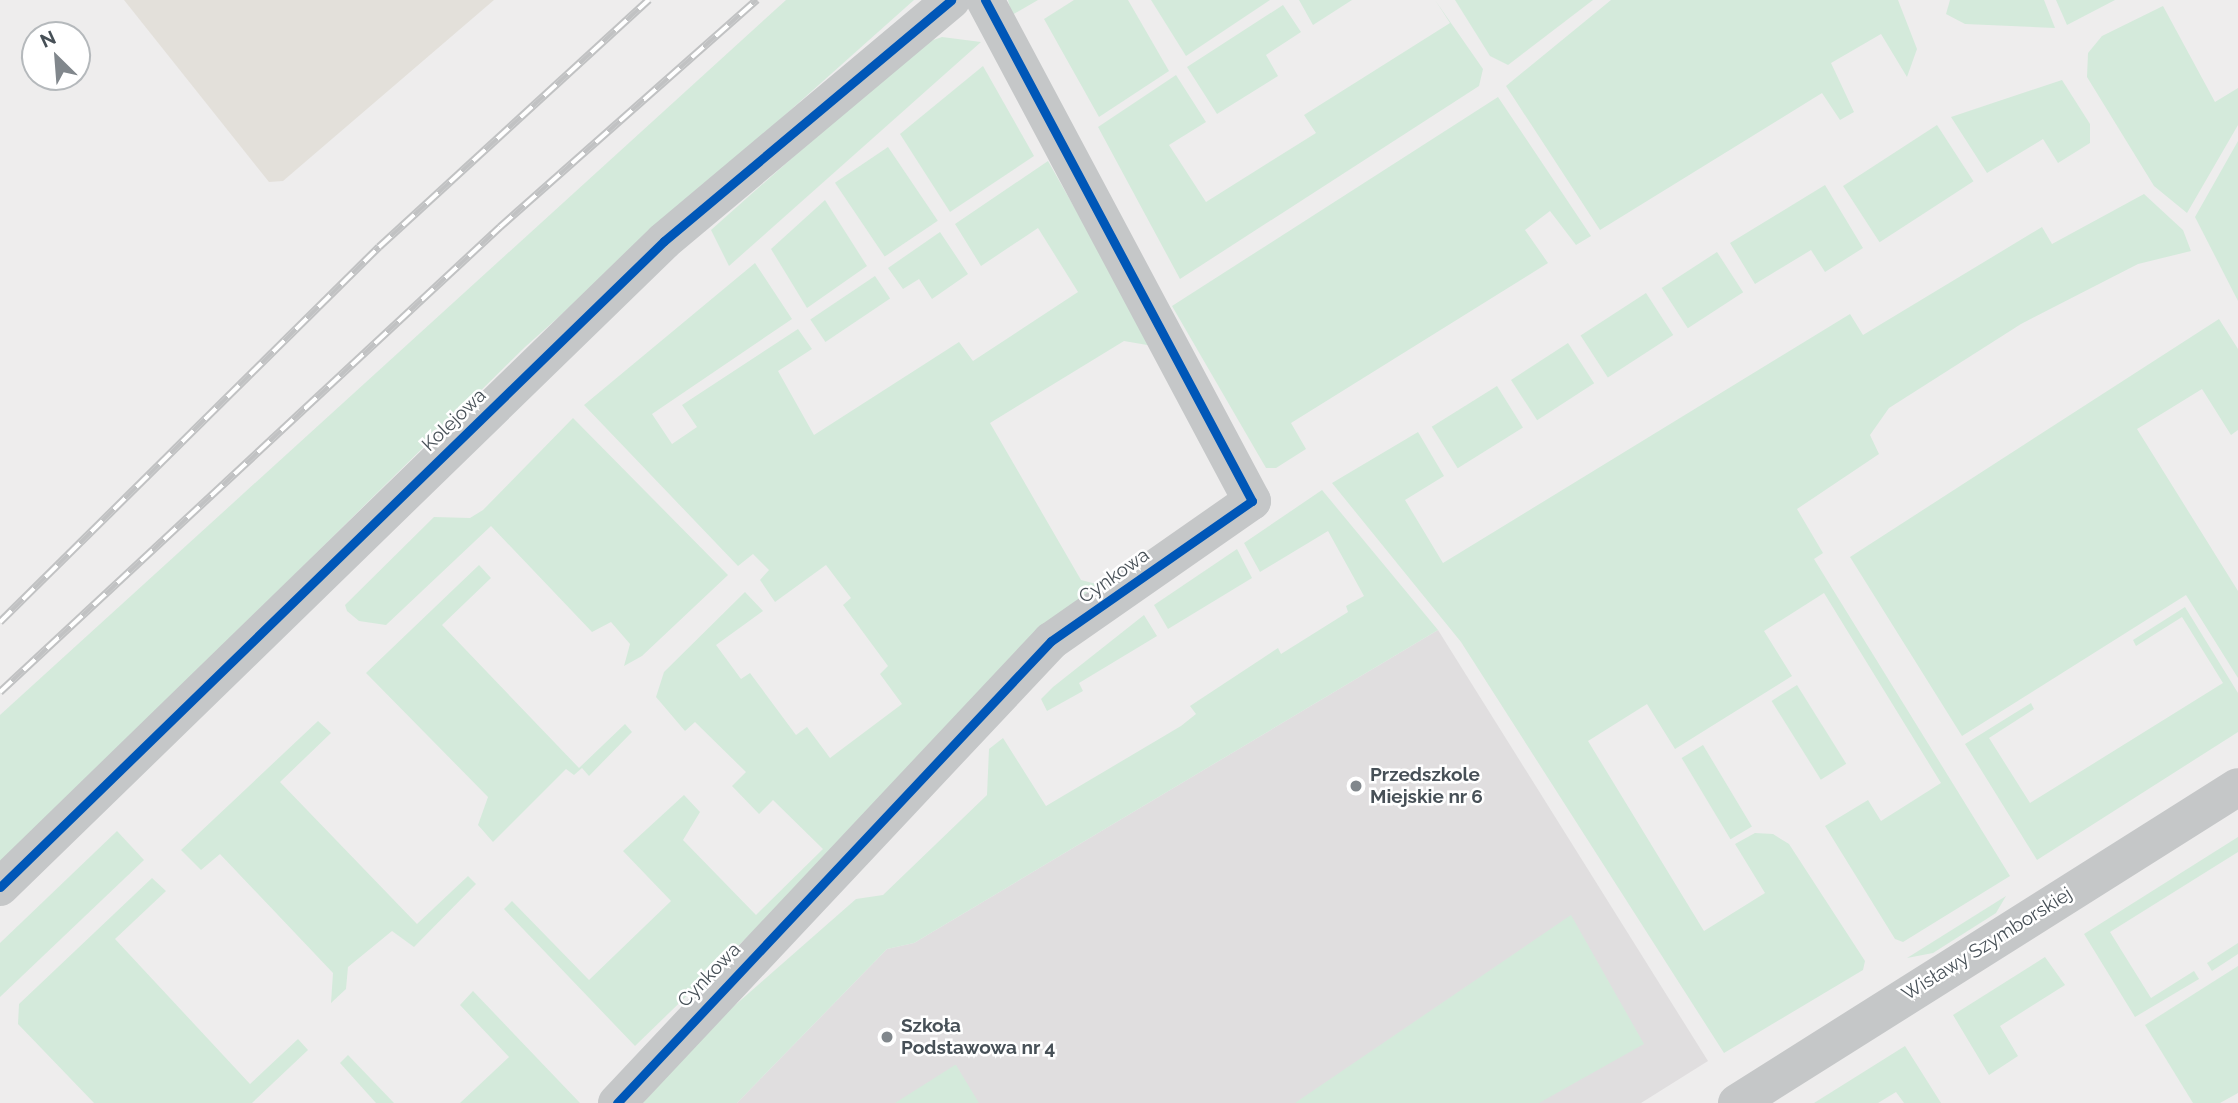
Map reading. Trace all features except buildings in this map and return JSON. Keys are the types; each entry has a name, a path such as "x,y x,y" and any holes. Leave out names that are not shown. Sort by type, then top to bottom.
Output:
{"street":[{"name":"Kolejowa","path":"0,887 664,241 951,0"},
{"name":"Cynkowa","path":"617,1103 1051,641 1252,501 985,0"},
{"name":"Wisławy Szymborskiej","path":"1737,1103 2238,788"}],"shaded area":[{"path":"124,0 494,0 283,181 269,182"},
{"name":"Przedszkole Miejskie nr 6","path":"1438,630 1708,1061 1641,1103 737,1103 887,949 914,943"}],"green space":[{"path":"786,0 914,0 525,347 0,865 0,715"},
{"path":"1008,0 1038,0 1012,15"},
{"path":"1074,0 1128,0 1169,71 1099,117 1044,19"},
{"path":"1151,0 1270,0 1186,56"},
{"path":"1299,0 1352,0 1313,25"},
{"path":"1435,0 1483,69 1479,86 1180,279 1098,127 1176,75 1206,122 1169,145 1206,202 1316,133 1304,115 1450,23"},
{"path":"1455,0 1593,0 1508,65 1490,56"},
{"path":"1611,0 1898,0 1917,49 1907,77 1881,34 1831,63 1854,112 1840,120 1822,93 1600,230 1506,86"},
{"path":"1950,0 2044,0 2055,28 1965,24 1946,14"},
{"path":"2056,0 2115,0 2067,25"},
{"path":"1283,5 1301,32 1266,55 1278,76 1217,114 1187,67"},
{"path":"2163,6 2215,102 2238,88 2238,125 2187,213 2154,186 2087,77 2088,53 2102,36"},
{"path":"942,37 981,42 729,266 711,230 919,45"},
{"path":"983,66 1034,156 950,212 900,134"},
{"path":"2062,80 2090,124 2090,143 2058,163 2043,139 1987,173 1951,117"},
{"path":"1498,97 1591,236 1576,245 1550,211 1525,230 1548,263 1291,423 1306,449 1276,468 1266,468 1172,306"},
{"path":"1937,125 1973,181 1880,242 1843,186"},
{"path":"2238,141 2238,301 2195,217"},
{"path":"888,147 938,221 885,257 835,183"},
{"path":"1048,161 1153,346 1124,341 990,423 1081,580 1108,587 635,1046 504,909 512,901 589,980 671,901 623,851 684,795 700,812 683,840 756,915 823,849 773,800 759,814 732,786 746,772 695,722 685,731 656,697 664,672 745,592 763,611 716,645 741,679 750,673 796,735 807,727 830,758 902,704 880,674 888,666 843,605 851,598 826,565 775,602 760,580 769,570 753,554 738,566 584,405 755,263 792,319 652,414 672,444 697,427 682,405 798,329 812,349 778,371 814,435 959,342 973,361 1078,292 1038,228 981,266 955,224"},
{"path":"1825,185 1863,248 1825,272 1811,250 1755,284 1730,243"},
{"path":"2144,194 2183,230 2191,251 2138,264 2021,324 1889,408 1870,435 1879,454 1797,509 1823,553 1814,559 2010,876 1903,942 1895,939 1825,826 1868,800 1881,821 1941,783 1824,593 1764,631 1792,676 1675,749 1647,704 1588,741 1704,931 1765,893 1735,844 1755,833 1773,834 1789,844 1865,961 1863,970 1724,1053 1461,642 1332,483 1418,432 1444,476 1405,500 1443,563 1850,314 1863,335 2042,227 2052,244"},
{"path":"825,200 867,266 807,308 771,249"},
{"path":"940,232 968,274 932,299 919,279 903,289 888,268"},
{"path":"1717,252 1743,292 1688,328 1662,288"},
{"path":"875,276 890,298 825,342 810,320"},
{"path":"1646,293 1673,335 1608,377 1581,335"},
{"path":"2219,319 2238,349 2238,430 2231,435 2202,389 2137,429 2238,591 2238,678 2186,595 1962,736 1850,557"},
{"path":"1568,343 1594,383 1537,420 1511,380"},
{"path":"1497,386 1523,428 1458,468 1432,427"},
{"path":"573,418 728,575 642,656 624,666 630,644 611,622 592,632 491,526 386,625 359,621 347,611 345,605 434,517 470,518 483,510"},
{"path":"1322,490 1438,630 914,943 887,949 737,1103 643,1103 709,1028 856,899 883,895 987,795 989,749 1003,738 1046,806 1181,726 1196,714 1190,706 1278,648 1281,654 1348,612 1346,606 1364,596 1328,531 1260,572 1244,543"},
{"path":"1237,549 1252,578 1168,629 1154,605"},
{"path":"479,565 491,578 442,625 579,768 625,724 632,732 589,776 582,768 574,775 566,769 493,842 478,825 488,797 366,673"},
{"path":"2185,607 2238,693 2238,732 2037,860 1965,744 2031,703 2034,709 1989,738 2030,803 2223,683 2182,617 2136,646 2133,640"},
{"path":"1144,615 1157,636 1079,683 1083,691 1047,711 1041,699 1053,687"},
{"path":"1797,685 1846,764 1821,780 1772,701"},
{"path":"318,721 331,733 280,782 417,924 468,876 476,884 414,947 392,931 348,967 346,989 331,1003 333,973 220,854 201,870 181,850"},
{"path":"1703,745 1752,826 1730,839 1682,758"},
{"path":"117,831 144,860 0,997 0,943"},
{"path":"2238,837 2238,852 2110,932 2151,998 2194,971 2199,979 2135,1017 2084,934"},
{"path":"152,878 166,891 115,939 250,1084 298,1039 308,1050 252,1103 94,1103 18,1024 19,1004"},
{"path":"2006,896 1996,913 1933,953 1907,958"},
{"path":"1571,915 1644,1044 1539,1103 1295,1103"},
{"path":"2238,943 2238,954 2212,971 2207,963"},
{"path":"2045,957 2065,985 2000,1026 2018,1056 1989,1075 1953,1015"},
{"path":"2238,966 2238,1093 2220,1103 2193,1103 2145,1025"},
{"path":"473,991 580,1103 460,1103 509,1057 460,1005"},
{"path":"1905,1046 1941,1103 1904,1103 1896,1092 1878,1103 1814,1103"},
{"path":"348,1055 394,1103 376,1103 340,1063"},
{"path":"955,1065 979,1103 895,1103"}],"railway":[{"path":"0,622 379,247 649,0"},
{"path":"0,692 500,227 757,0"}],"cycle path":[{"path":"0,887 664,241 951,0"},
{"path":"617,1103 1051,641 1252,501 985,0"}],"place":[{"name":"Przedszkole Miejskie nr 6","path":"1356,786"},
{"name":"Szkoła Podstawowa nr 4","path":"887,1037"}]}
